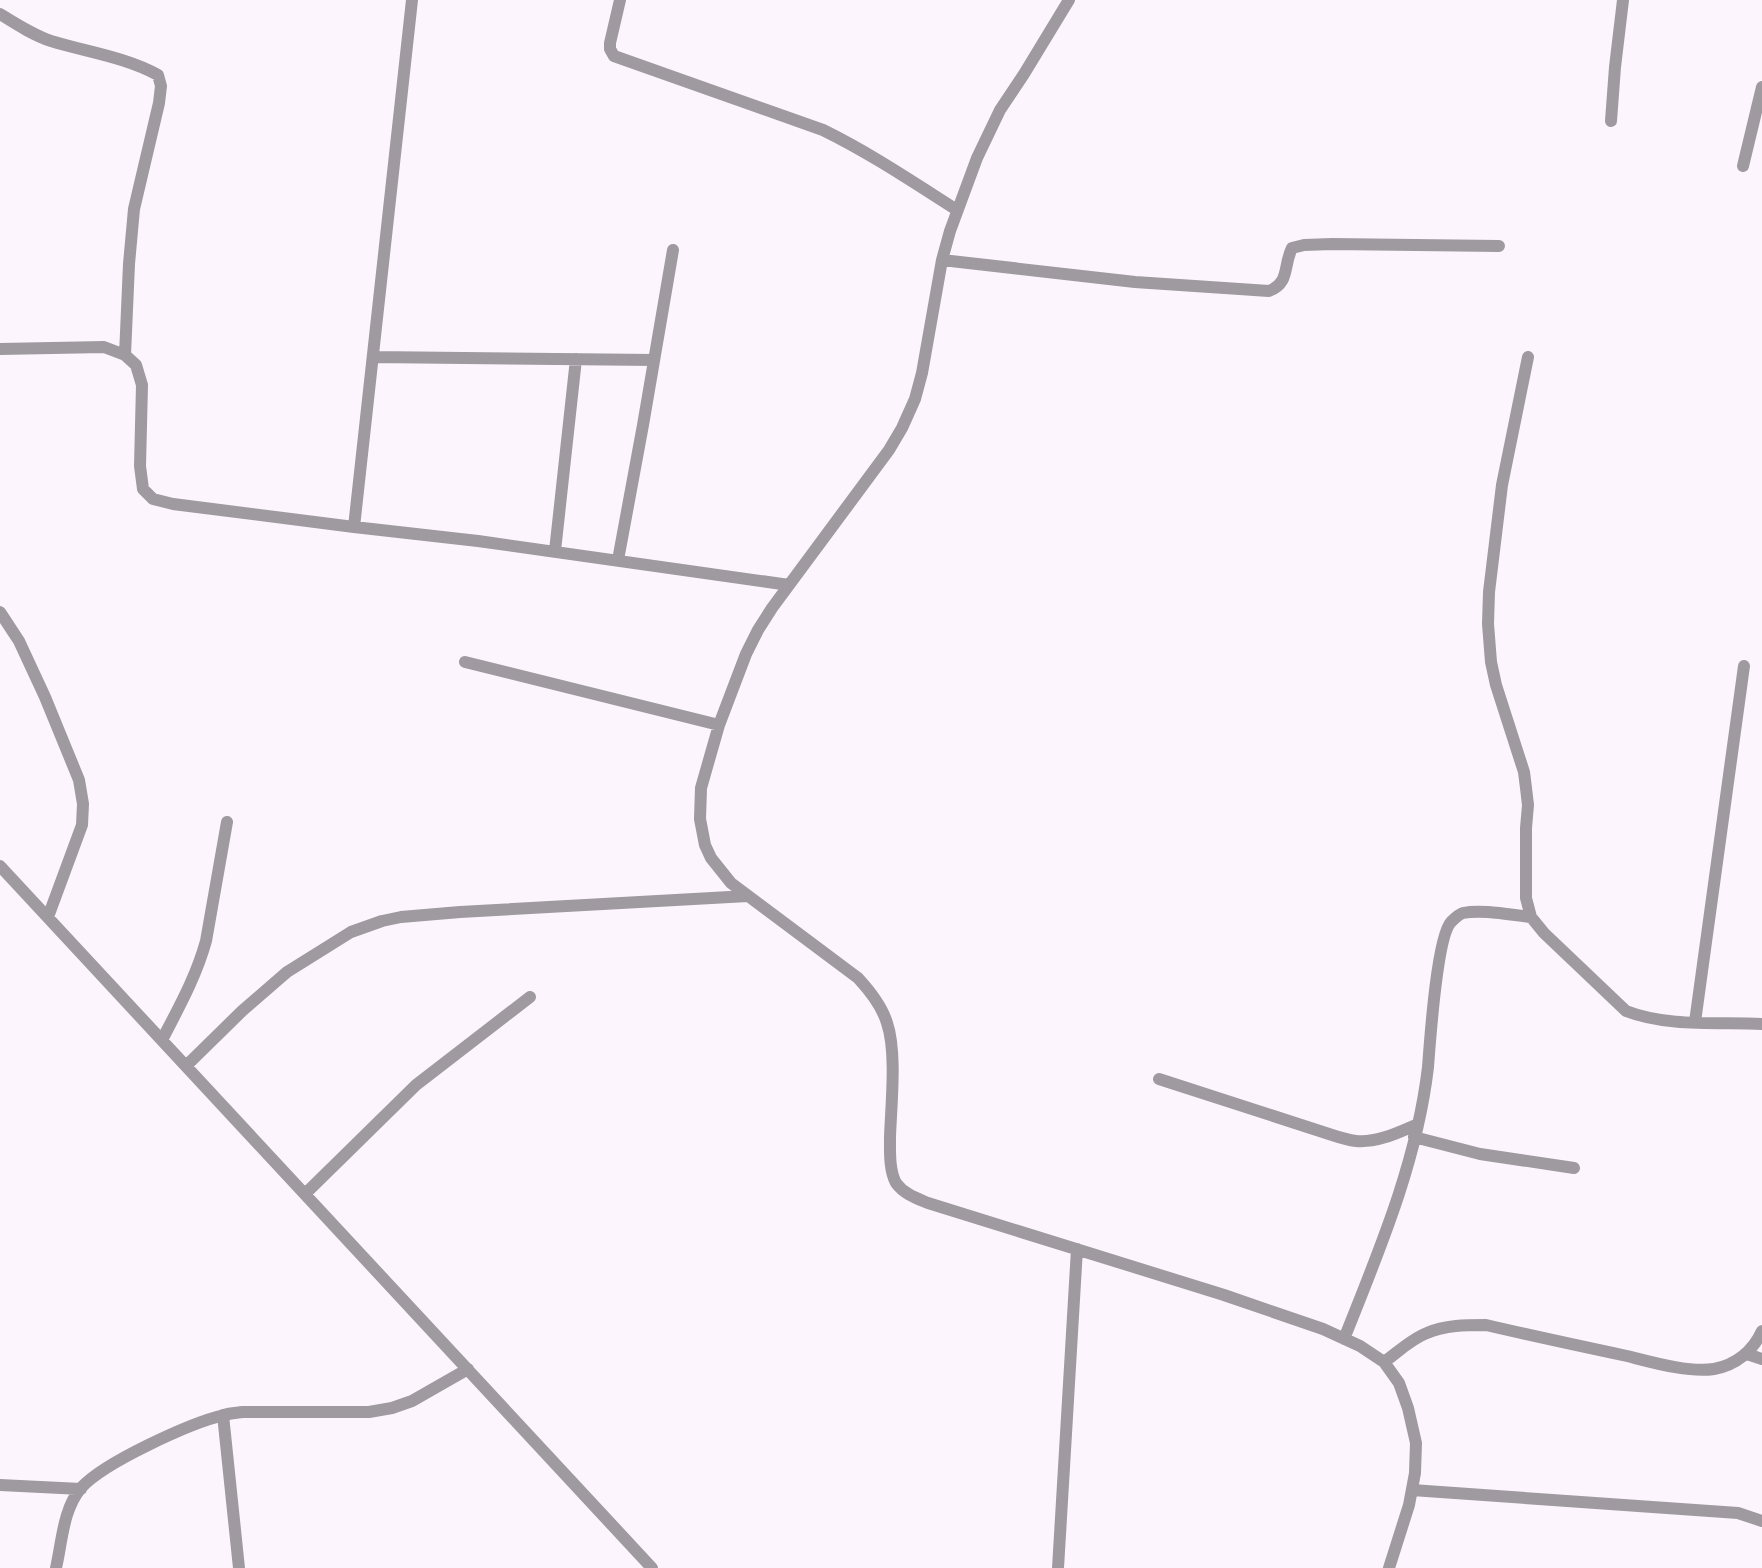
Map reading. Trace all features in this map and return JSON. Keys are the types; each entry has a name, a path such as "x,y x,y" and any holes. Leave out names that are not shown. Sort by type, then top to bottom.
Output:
{"street":[{"path":"354,527 412,0"},
{"path":"620,0 610,43 610,49 614,56 823,130 871,156 957,210"},
{"path":"1069,0 1000,110 977,158 957,210 942,260 922,372 915,399 902,428 889,450 789,585 750,646 719,725 701,788 700,819 705,845 711,858 731,883 858,978 870,990 880,1007 888,1023 892,1055 890,1159 896,1182 907,1194 928,1203 1323,1329 1360,1346 1384,1362 1399,1383 1408,1408 1416,1443 1415,1473 1409,1505 1389,1568"},
{"path":"1611,121 1615,68 1624,0"},
{"path":"0,14 19,26 49,40 140,66 158,75 161,86 159,103 132,224 125,355"},
{"path":"1743,166 1762,87"},
{"path":"942,260 1135,282 1269,291 1278,288 1283,282 1288,255 1292,248 1304,245 1499,246"},
{"path":"618,560 673,250"},
{"path":"0,349 104,347 125,355 136,365 142,385 140,466 143,489 153,499 173,504 555,551 789,585"},
{"path":"373,357 654,360"},
{"path":"1528,357 1502,484 1489,592 1488,624 1491,662 1496,685 1524,772 1528,805 1526,828 1526,898 1531,917 1544,933 1626,1012 1644,1018 1664,1021 1762,1024"},
{"path":"555,551 576,359"},
{"path":"0,612 19,641 45,697 79,780 82,825 48,917"},
{"path":"465,662 719,725"},
{"path":"1695,1022 1744,666"},
{"path":"162,1040 195,976 201,957 209,924 227,822"},
{"path":"0,866 652,1568"},
{"path":"186,1066 242,1011 287,972 351,932 382,921 401,917 460,912 748,896"},
{"path":"1344,1339 1390,1223 1418,1124 1426,1078 1441,952 1450,923 1462,913 1481,912 1531,917"},
{"path":"305,1194 416,1085 530,997"},
{"path":"1160,1079 1354,1141 1364,1141 1393,1135 1418,1124"},
{"path":"1414,1137 1480,1154 1574,1168"},
{"path":"1058,1568 1077,1250"},
{"path":"1384,1362 1425,1334 1442,1328 1486,1325 1666,1365 1695,1369 1713,1369 1726,1365 1747,1354 1758,1341 1762,1331"},
{"path":"1747,1354 1762,1359"},
{"path":"56,1568 69,1510 81,1489 100,1472 120,1460 181,1430 223,1415 243,1412 369,1412 392,1408 412,1402 468,1369"},
{"path":"223,1415 239,1568"},
{"path":"0,1485 81,1489"},
{"path":"1412,1490 1738,1513 1762,1521"}]}
